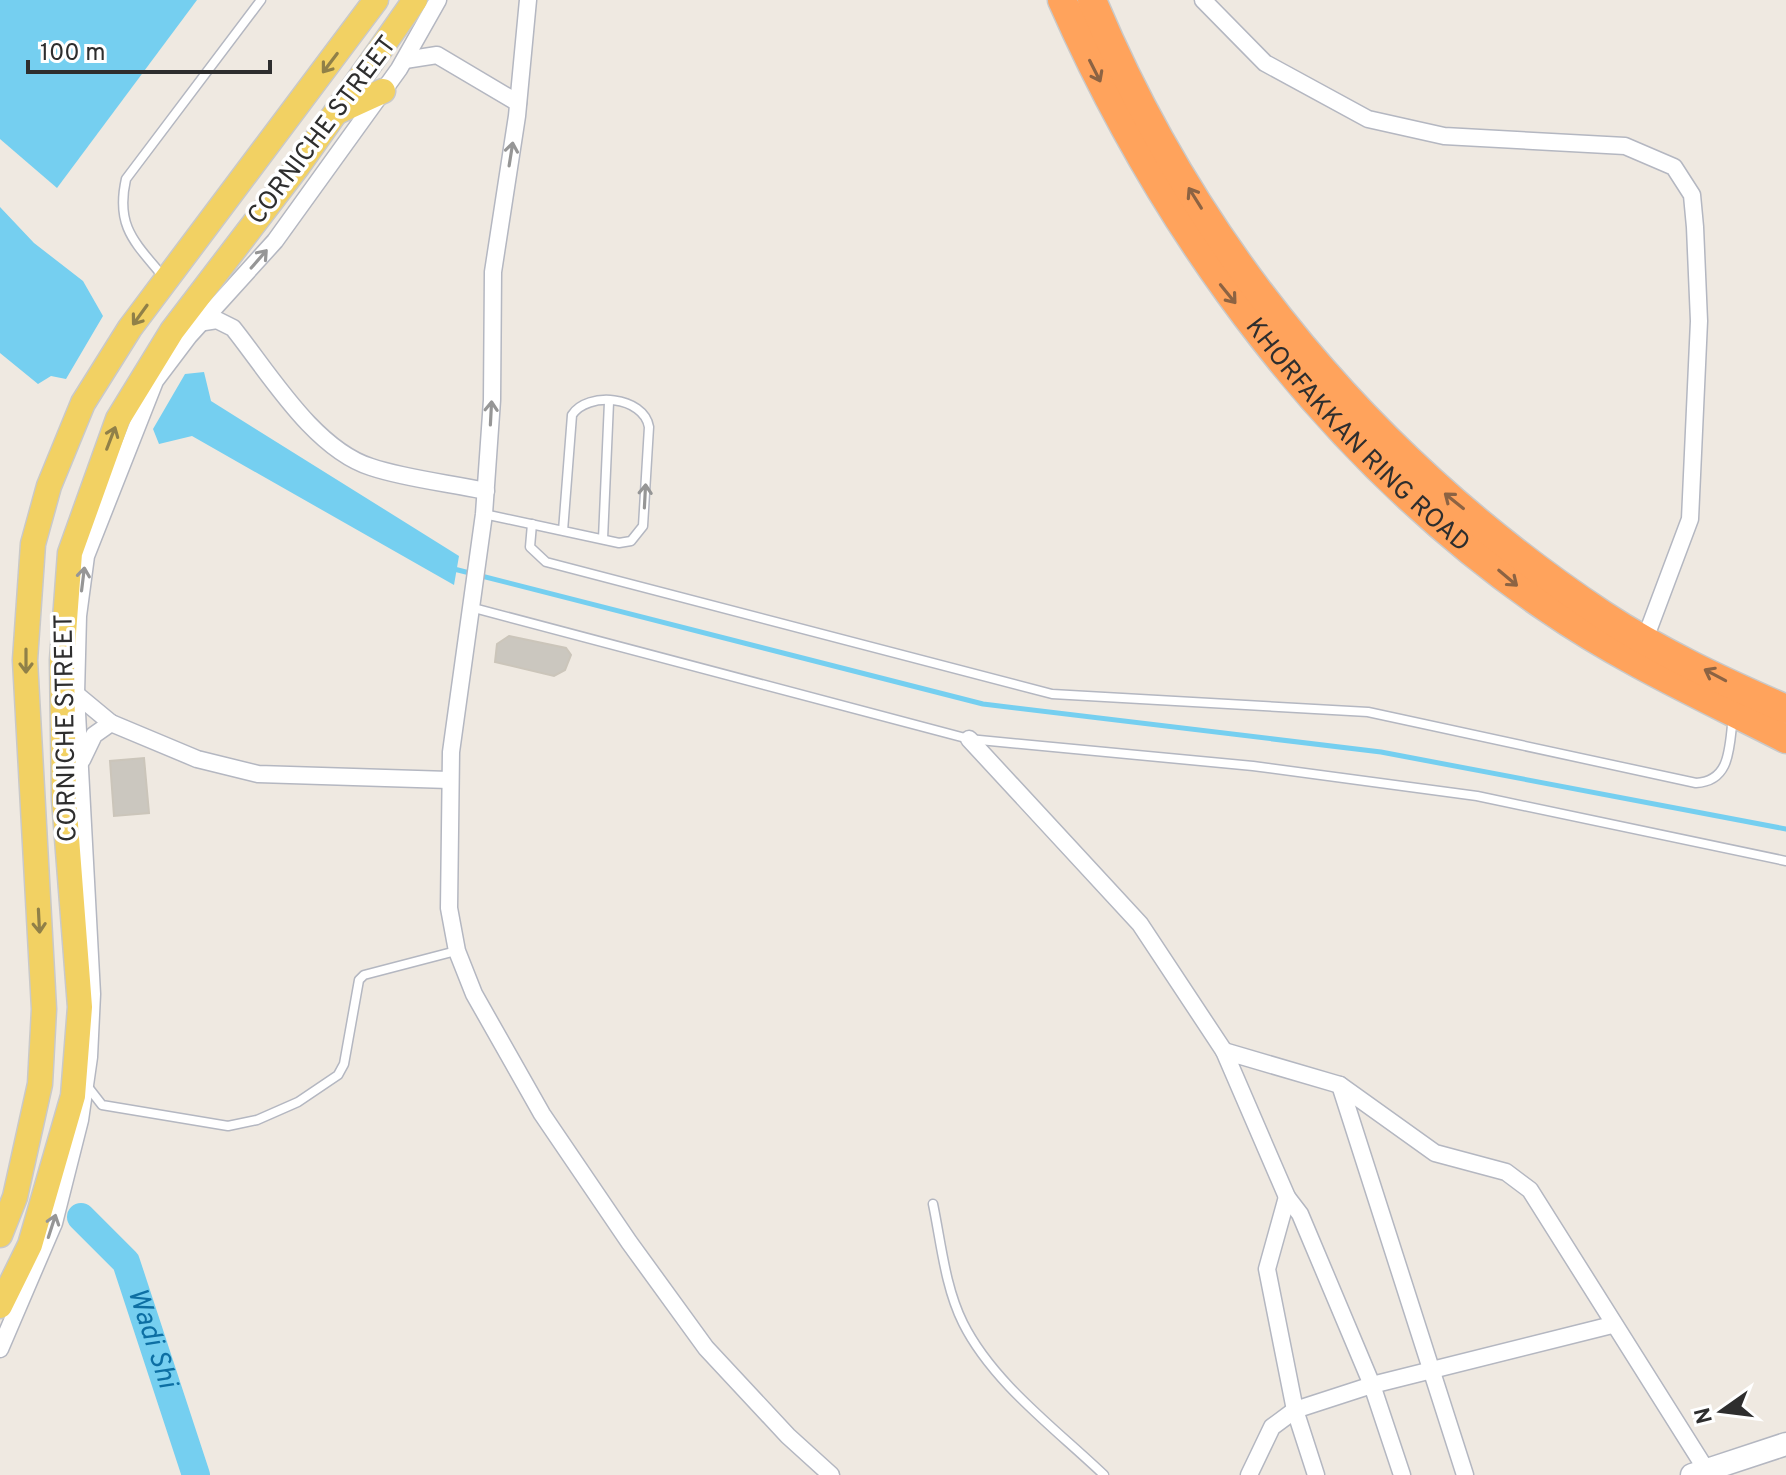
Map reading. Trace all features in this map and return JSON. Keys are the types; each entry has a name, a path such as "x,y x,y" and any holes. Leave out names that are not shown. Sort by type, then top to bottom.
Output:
{"highway":[{"name":"KHORFAKKAN RING ROAD","path":"1062,0 1127,134 1222,286 1339,427 1417,503 1528,595 1605,645 1786,739"},
{"name":"KHORFAKKAN RING ROAD","path":"1092,0 1146,119 1240,271 1353,405 1430,481 1538,570 1606,617 1645,639 1786,709"}],"main road":[{"name":"CORNICHE STREET","path":"0,1235 15,1197 40,1084 42,970 25,660 33,544 49,486 83,403 130,328 376,0"},
{"name":"CORNICHE STREET","path":"0,1306 26,1275 80,1090 80,1007 64,799 62,651 70,553 118,419 172,331 273,199 415,0"},
{"path":"335,113 383,91"},
{"path":"273,199 262,192 261,179 285,140 294,110"},
{"path":"62,651 77,683"},
{"path":"72,900 87,878"},
{"path":"42,970 55,969 65,980 68,1006 64,1058 80,1090"}],"street":[{"path":"0,1349 26,1275 54,1223 80,1120 80,1090 92,994 77,683 78,616 86,556 101,511 155,381 202,322 275,241 405,60 438,0"},
{"path":"528,0 518,103 490,300 492,400 481,548 469,607 449,780 449,908 457,951 474,994 542,1114 629,1242 706,1348 788,1436 831,1475"},
{"path":"1203,0 1265,63 1368,119 1444,136 1625,146 1674,167 1692,195 1695,227 1699,321 1690,519 1645,639"},
{"path":"424,27 437,55 518,103"},
{"path":"405,60 437,55"},
{"path":"216,272 233,328 316,431 337,451 370,467 486,491"},
{"path":"172,331 217,320 233,328"},
{"path":"77,683 111,723 197,759 258,774 449,780"},
{"path":"80,765 94,735 111,723"},
{"path":"969,739 1140,924 1224,1051 1287,1197 1300,1214 1372,1385 1402,1475"},
{"path":"1224,1051 1340,1085 1435,1153 1506,1172 1530,1190 1699,1473 1786,1444"},
{"path":"1340,1085 1465,1475"},
{"path":"1287,1197 1267,1269 1295,1410 1316,1475"},
{"path":"1249,1475 1272,1427 1295,1410 1431,1369 1612,1325"}],"lane":[{"path":"166,280 125,228 121,200 126,179 261,0"},
{"path":"603,539 609,402"},
{"path":"484,514 563,531 626,543 641,532 649,427 645,415 636,406 609,402 584,404 572,415 563,531"},
{"path":"532,524 530,547 546,562 1052,694 1368,712 1696,783 1716,780 1723,772 1733,712"},
{"path":"469,607 969,739 1253,766 1477,796 1786,861"},
{"path":"80,1090 102,1105 228,1126 248,1123 298,1102 338,1075 344,1064 359,980 364,975 457,951"},
{"path":"80,1120 102,1105"},
{"path":"933,1204 955,1303 976,1345 996,1371 1104,1475"}],"water":[{"path":"0,0 197,0 57,188 0,139"},
{"path":"0,207 34,243 83,281 103,316 66,379 51,376 38,384 0,353"},
{"path":"204,372 211,401 459,556 454,585 192,436 159,444 153,429 185,374"}],"building":[{"path":"509,636 566,648 571,655 565,670 554,676 495,662 497,644"},
{"path":"144,758 149,813 114,816 110,761"}],"waterway":[{"path":"454,569 983,704 1381,752 1786,829"},
{"name":"Wadi Shi","path":"81,1217 126,1262 196,1475"}]}
